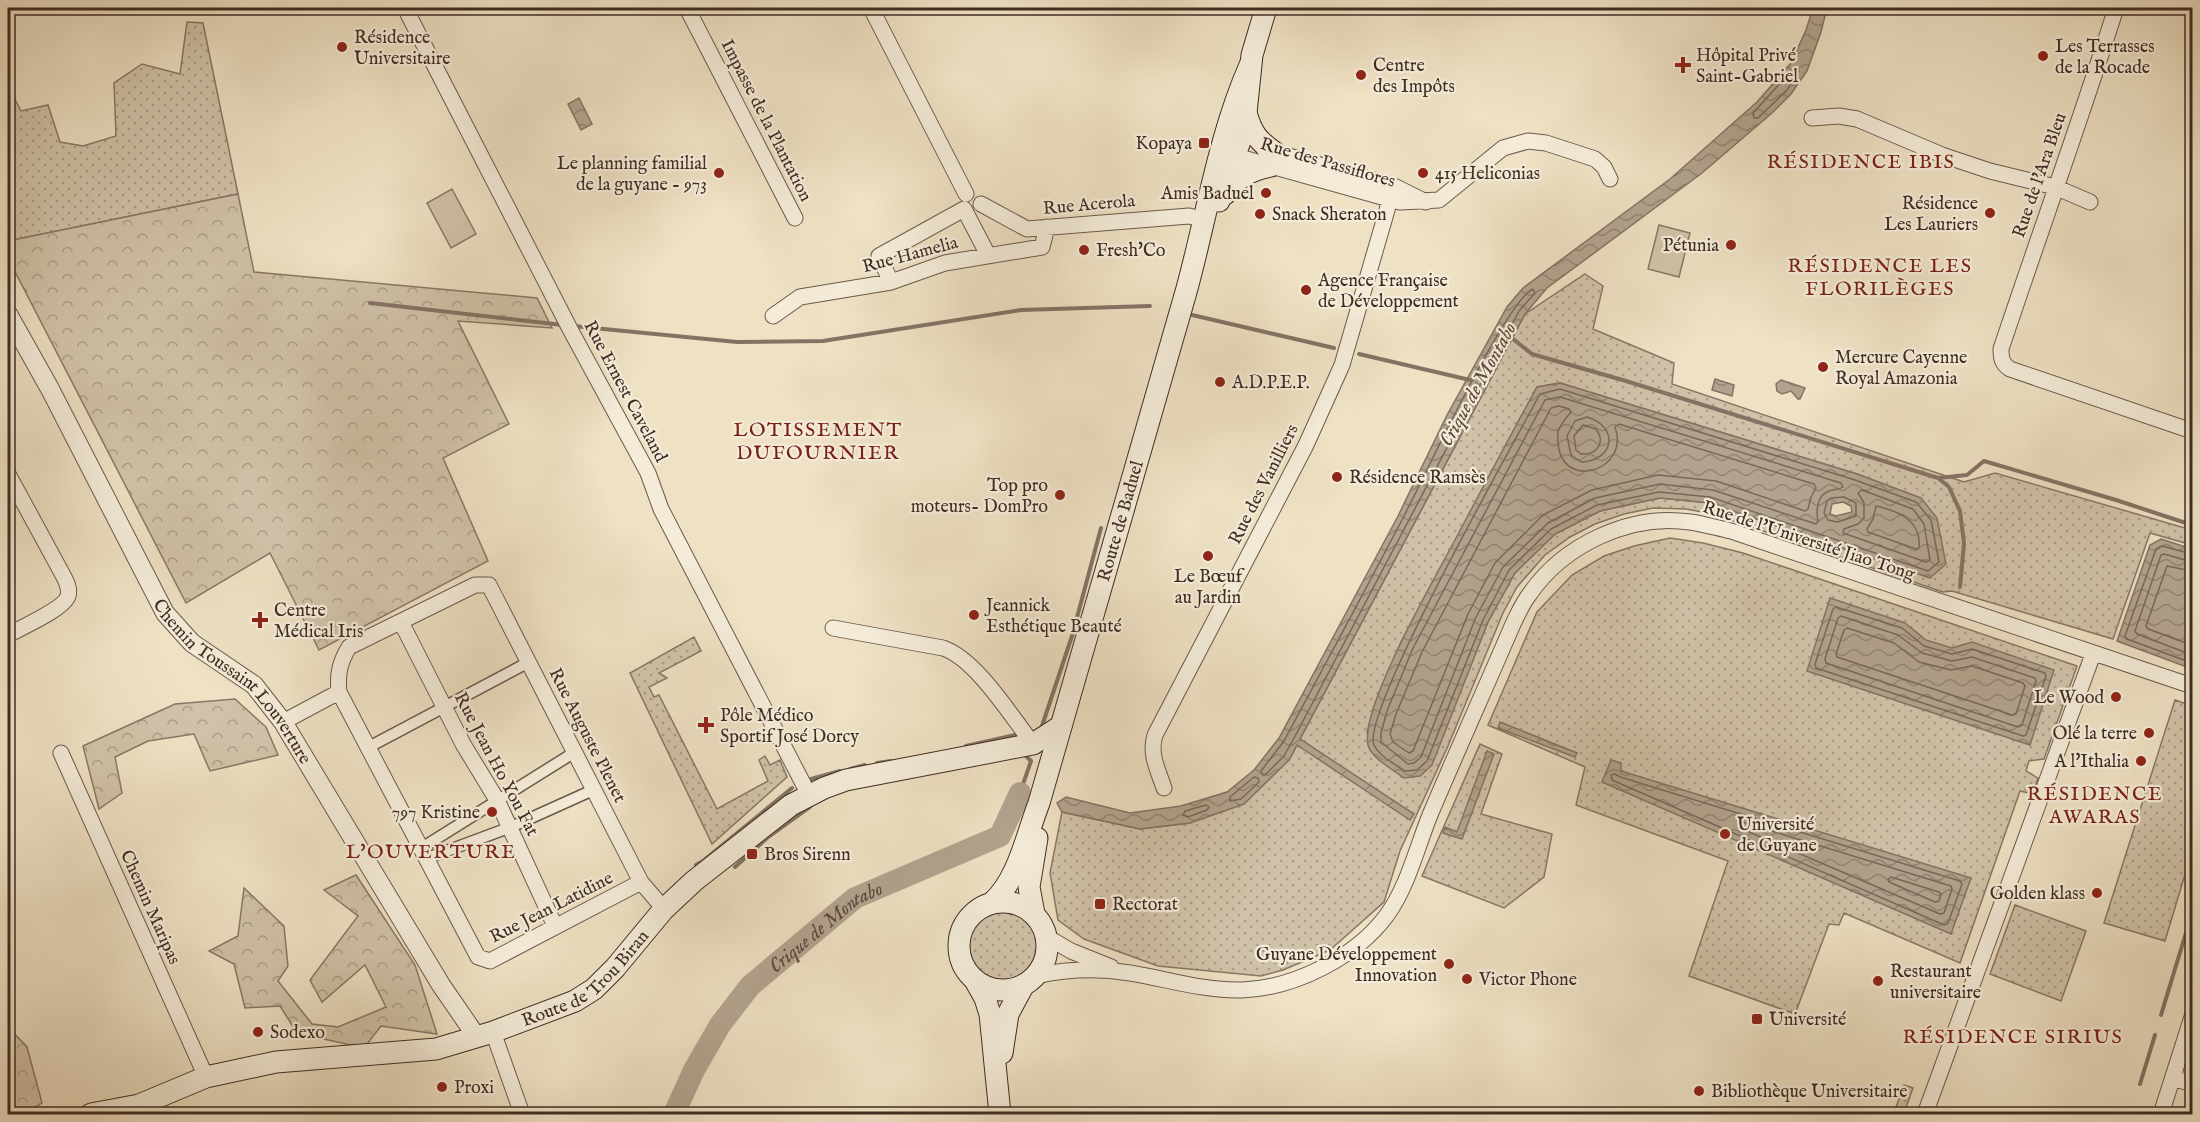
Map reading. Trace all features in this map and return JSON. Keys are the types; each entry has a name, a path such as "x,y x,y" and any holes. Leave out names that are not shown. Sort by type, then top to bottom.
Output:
{"main road":[{"name":"Route de Baduel","path":"1203,230 1219,201 1230,146 1236,97 1250,65 1266,8"},
{"name":"Route de Baduel","path":"992,903 1000,896 1016,867 1039,803 1203,230 1230,146 1246,113 1250,65"},
{"path":"1219,201 1233,182 1273,159 1259,142 1246,113"},
{"name":"Route de Trou Biran","path":"91,1114 139,1104 206,1077 245,1068 306,1058 436,1049 484,1035 575,1001 594,989 615,968 664,909 694,881 791,805 846,780 1033,744 1061,726"},
{"path":"1033,744 1046,778"},
{"name":"Route de Baduel","path":"1034,914 1029,887 1038,832 1039,803"},
{"path":"992,903 1015,903 1034,914 1040,921 1047,936 1046,958 1008,1014 1001,1058 1000,1107 990,1014 985,998 976,981 967,972 958,953 960,935 964,924 972,914 992,903"},
{"path":"976,981 994,990 1014,989 1030,981"}],"street":[{"name":"Rue Ernest Caveland","path":"405,8 563,316 648,473 661,509 809,795"},
{"name":"Impasse de la Plantation","path":"687,8 795,218"},
{"path":"871,8 966,194"},
{"name":"Rue de l'Ara Bleu","path":"2116,8 2001,349 2001,356 2003,363 2010,369 2193,431"},
{"path":"1812,118 1826,115 1857,119 1961,162 2055,187 2090,202"},
{"name":"Rue des Passiflores","path":"1230,146 1392,193 1410,203 1439,200 1503,148 1528,141 1546,143 1593,158 1604,166 1610,178"},
{"name":"Rue des Vanilliers","path":"1164,788 1152,750 1155,735 1306,445 1342,365 1392,193"},
{"name":"Rue Acerola","path":"981,204 1027,229 1189,216 1203,230"},
{"path":"891,282 879,256 964,209 988,255"},
{"name":"Rue Hamelia","path":"773,316 800,297 891,282 945,263 1042,247 1047,227"},
{"name":"Chemin Toussaint Louverture","path":"8,314 50,389 165,613 192,643 254,685 283,722 434,975 472,1030 484,1035"},
{"path":"8,474 64,577 69,591 68,597 60,606 8,635"},
{"name":"Rue de l'Université Jiao Tong","path":"1128,973 1204,987 1258,989 1293,980 1329,963 1365,939 1387,915 1399,893 1513,624 1528,595 1554,566 1586,543 1622,528 1652,521 1688,522 1731,531 2193,686"},
{"name":"Rue Auguste Plenet","path":"401,622 475,585 489,585 641,882 664,909"},
{"path":"401,622 349,647 341,661 337,678 339,692 422,854"},
{"name":"Rue Jean Ho You Fat","path":"401,622 463,744 511,827 555,926"},
{"path":"832,628 943,648 959,655 978,673 1033,744"},
{"path":"1924,1114 2093,654"},
{"path":"367,748 529,662"},
{"path":"283,722 339,692"},
{"path":"422,854 497,800 575,752"},
{"name":"Chemin Maripas","path":"61,753 206,1077"},
{"path":"422,854 511,827 593,790"},
{"name":"Rue Jean Latidine","path":"422,854 478,957 490,961 641,882"},
{"path":"1047,936 1071,951 1128,973"},
{"path":"1030,981 1057,971 1082,969 1128,973"},
{"path":"2162,1114 2193,1017"},
{"path":"484,1035 497,1038 522,1114"},
{"path":"2173,1078 2193,1084"}],"green space":[{"path":"187,22 203,23 238,194 8,241 8,86 21,111 48,105 60,142 83,146 116,136 114,83 142,64 180,74"},
{"path":"452,189 476,234 451,248 427,203"},
{"path":"238,194 254,272 537,298 552,328 458,321 509,424 443,458 488,561 319,650 270,553 186,603 8,258 8,241"},
{"path":"1659,225 1690,233 1679,277 1648,269"},
{"path":"1585,274 1603,286 1593,329 1674,363 1672,384 1964,482 1995,473 2192,530 2192,545 2150,533 2113,639 1952,591 1943,592 1713,514 1686,509 1653,508 1624,514 1595,524 1570,537 1545,555 1517,587 1503,613 1448,746 1400,851 1384,902 1330,950 1283,970 1261,976 1158,966 1084,939 1058,920 1050,873 1062,812 1140,829 1190,823 1289,760 1525,314","holes":["1560,383 1857,474 1920,498 1930,578 1710,503 1660,498 1600,511 1555,534 1515,573 1488,622 1464,682 1367,732 1374,706 1401,642 1537,387"]},
{"path":"1670,538 1743,553 2077,666 2044,759 2029,761 2026,771 2038,778 2033,794 2020,791 1960,963 1844,913 1839,925 1829,924 1795,1014 1689,976 1728,861 1576,805 1585,767 1488,725 1537,612 1572,575 1604,556"},
{"path":"694,637 701,651 659,673 667,678 649,687 654,697 659,695 717,809 768,781 759,760 765,756 770,765 780,760 787,777 712,844 630,673"},
{"path":"235,699 266,727 278,755 210,771 194,734 148,741 115,757 122,793 99,809 83,746 175,704"},
{"path":"2175,700 2192,706 2192,851 2165,941 2104,923"},
{"path":"1480,744 1502,754 1481,814 1552,834 1544,877 1504,908 1422,876"},
{"path":"356,875 415,965 437,1034 381,1026 364,1048 297,1033 280,1006 245,1008 234,964 209,951 238,936 244,888 284,926 288,966 278,981 312,1024 338,1027 386,1007 365,965 322,1002 310,980 358,916 324,890"},
{"path":"2015,905 2086,931 2061,1001 1990,974"},
{"path":"1004,911 1018,914 1030,921 1037,933 1040,947 1037,961 1030,973 1018,980 1004,983 990,980 978,973 971,961 968,947 971,933 978,921 990,914"},
{"path":"8,1027 27,1047 42,1103 25,1114 8,1114"},
{"path":"1904,1085 1913,1088 1905,1110 1896,1107"}],"water":[{"path":"1813,8 1827,8 1807,71 1791,94 1702,173 1547,288 1525,314 1300,739 1414,814 1410,820 1297,745 1289,760 1244,804 1190,823 1140,829 1062,812 1057,803 1066,797 1130,813 1181,806 1227,792 1254,770 1279,738 1398,516 1447,415 1507,307 1523,288 1670,179 1757,102 1791,63"},
{"path":"579,98 592,124 581,130 568,104"},
{"path":"1715,379 1734,385 1732,396 1712,390"},
{"path":"1781,380 1805,388 1800,399 1791,391 1782,394 1777,391 1776,384"},
{"path":"1560,383 1857,474 1921,498 1937,518 1946,564 1930,578 1710,503 1660,498 1600,511 1555,534 1515,573 1488,622 1432,765 1420,776 1404,778 1373,755 1368,745 1369,727 1375,702 1401,642 1537,387","holes":["1843,502 1851,506 1852,512 1836,516 1830,514 1832,504"]},
{"path":"2161,539 2192,549 2192,669 2117,641 2150,545"},
{"path":"1830,598 1905,623 1926,640 1952,648 1972,642 2054,670 2030,745 1807,671"},
{"path":"1500,722 1577,753 1575,757 1498,728"},
{"path":"1487,751 1494,754 1462,839 1443,833 1445,827 1457,832"},
{"path":"1611,760 1621,763 1621,771 1971,878 1951,934 1602,782"}],"waterway":[{"path":"370,303 563,325"},
{"path":"573,326 737,342 823,341 1021,310 1150,306"},
{"path":"1192,315 1334,348"},
{"path":"1508,335 1532,354 1938,478 1949,487 1960,511 1964,543 1960,587"},
{"path":"1359,354 1470,380"},
{"path":"1938,478 1967,475 1984,461 2192,525"},
{"path":"1041,729 1072,636 1101,528"},
{"path":"966,746 1019,734"},
{"path":"1020,793 1031,761 1024,754"},
{"path":"877,763 891,761"},
{"path":"850,769 865,765"},
{"path":"811,779 840,771"},
{"path":"696,865 792,788"},
{"name":"Crique de Montabo","path":"674,1114 694,1070 720,1025 750,986 855,898 1000,836 1020,793"},
{"path":"735,867 767,838 810,807"},
{"path":"2161,1015 2192,913"},
{"path":"2140,1084 2155,1035"}],"place":[{"name":"Résidence Universitaire","path":"342,47"},
{"name":"Les Terrasses de la Rocade","path":"2043,56"},
{"name":"Hôpital Privé Saint-Gabriel","path":"1683,65"},
{"name":"Centre des Impôts","path":"1361,75"},
{"name":"Kopaya","path":"1204,143"},
{"name":"Le planning familial de la guyane - 973","path":"719,173"},
{"name":"415 Heliconias","path":"1423,173"},
{"name":"Amis Baduel","path":"1266,193"},
{"name":"Résidence Les Lauriers","path":"1990,213"},
{"name":"Snack Sheraton","path":"1260,214"},
{"name":"Pétunia","path":"1731,245"},
{"name":"Fresh'Co","path":"1084,250"},
{"name":"Agence Française de Développement","path":"1306,290"},
{"name":"Mercure Cayenne Royal Amazonia","path":"1823,367"},
{"name":"A.D.P.E.P.","path":"1220,382"},
{"name":"Résidence Ramsès","path":"1337,477"},
{"name":"Top pro moteurs- DomPro","path":"1060,495"},
{"name":"Le Bœuf au Jardin","path":"1208,556"},
{"name":"Jeannick Esthétique Beauté","path":"974,615"},
{"name":"Centre Médical Iris","path":"260,620"},
{"name":"Le Wood","path":"2116,697"},
{"name":"Pôle Médico Sportif José Dorcy","path":"706,725"},
{"name":"Olé la terre","path":"2149,733"},
{"name":"A l'Ithalia","path":"2141,761"},
{"name":"797 Kristine","path":"492,812"},
{"name":"Université de Guyane","path":"1725,834"},
{"name":"Bros Sirenn","path":"752,854"},
{"name":"Golden klass","path":"2097,893"},
{"name":"Rectorat","path":"1100,904"},
{"name":"Guyane Développement Innovation","path":"1449,964"},
{"name":"Victor Phone","path":"1467,979"},
{"name":"Restaurant universitaire","path":"1878,981"},
{"name":"Université","path":"1757,1019"},
{"name":"Sodexo","path":"258,1032"},
{"name":"Proxi","path":"442,1087"},
{"name":"Bibliothèque Universitaire","path":"1699,1091"}],"district":[{"name":"RÉSIDENCE IBIS","path":"1861,161"},
{"name":"RÉSIDENCE LES FLORILÈGES","path":"1880,276"},
{"name":"LOTISSEMENT DUFOURNIER","path":"818,440"},
{"name":"RÉSIDENCE AWARAS","path":"2095,804"},
{"name":"L'OUVERTURE","path":"431,851"},
{"name":"RÉSIDENCE SIRIUS","path":"2013,1036"}]}
